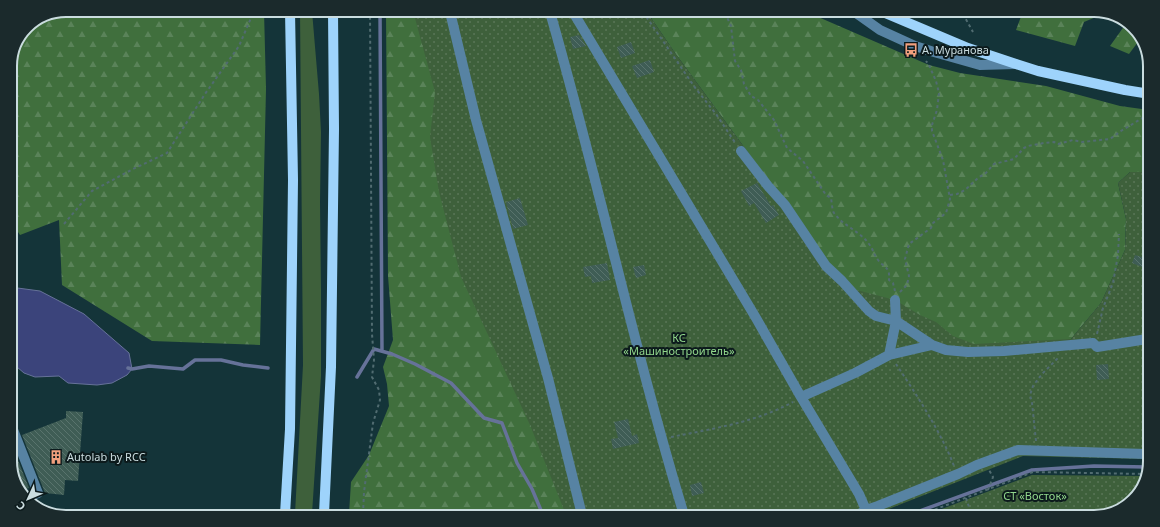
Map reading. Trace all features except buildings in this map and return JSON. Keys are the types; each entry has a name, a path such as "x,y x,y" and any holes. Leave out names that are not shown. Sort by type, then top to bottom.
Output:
{"main road":[{"path":"285,510 290,429 293,180 290,17"},
{"path":"324,510 331,367 334,129 333,17"},
{"path":"894,17 968,48 1038,71 1143,93"}],"lane":[{"path":"451,17 476,120 548,378 581,510"},
{"path":"551,17 589,153 661,439 682,510"},
{"path":"576,17 756,318 859,494 866,510 1018,450 1143,454"},
{"path":"862,17 880,30 915,46 934,52 980,65 1016,64"},
{"path":"741,150 768,186 785,205 826,266 842,281 869,311 876,316 896,321 932,346 946,350 968,352 1004,351 1093,343 1097,347 1143,340"},
{"path":"889,355 896,321 896,298"},
{"path":"801,397 889,355 932,346"},
{"path":"17,440 38,493 31,496"}],"path":[{"path":"64,224 92,191 167,153 205,94 239,46 251,17"},
{"path":"363,510 364,492 373,423 380,400 379,390 372,377 374,356 370,17"},
{"path":"647,17 696,89 716,114 741,150"},
{"path":"727,17 730,26 735,61 741,70 744,84 751,96 758,100 774,120 787,148 803,161 826,195 831,198 834,213 869,244 880,263 887,267 890,273 890,280 893,283 896,298"},
{"path":"965,17 973,32"},
{"path":"896,298 907,285 908,276 905,259 910,244 931,228 933,223 946,213 950,200 943,160 932,131 939,93 936,81 925,59"},
{"path":"950,195 957,194 965,190 985,174 994,164 1014,159 1024,148 1028,146 1054,142 1058,144 1073,140 1082,142 1110,139 1143,118"},
{"path":"1093,343 1103,308 1113,283 1118,255 1119,234"},
{"path":"1036,450 1036,433 1030,395 1033,386 1049,366 1058,359 1068,345"},
{"path":"889,355 910,386 948,451 958,474"},
{"path":"661,439 708,430 768,414 801,397"},
{"path":"934,510 1033,472 1141,474"},
{"path":"988,490 991,482"},
{"path":"966,498 970,510"}],"green space":[{"path":"66,17 264,17 266,89 260,345 152,341 62,285 59,220 20,235 17,230 17,63 22,44 34,29 47,21"},
{"path":"300,17 313,17 321,132 321,376 312,510 295,510 303,365"},
{"path":"386,17 451,17 578,510 349,510 351,482 369,455 389,406 387,384 383,367 393,340 388,276"},
{"name":"КС «Машиностроитель»","path":"415,17 650,17 675,53 830,264 853,289 895,300 920,315 936,322 953,336 974,344 1071,339 1101,303 1125,250 1126,219 1118,183 1130,172 1143,172 1143,459 1023,456 886,510 564,510 530,425 461,277 439,192 430,137 435,92"},
{"path":"650,17 818,17 929,65 960,73 1046,86 1120,106 1143,109 1143,172 1130,172 1118,183 1126,219 1125,250 1101,303 1071,339 934,379 830,264 675,53"},
{"path":"1021,17 1095,17 1084,22 1075,46 1016,30"},
{"path":"1123,27 1131,34 1137,43 1129,54 1110,46"},
{"name":"СТ «Восток»","path":"1032,475 1140,476 1135,488 1126,498 1116,505 1100,510 939,510"}],"water":[{"path":"17,288 40,291 84,314 129,353 132,369 127,375 112,383 97,385 68,383 59,376 35,377 24,373 17,367"}],"waterway":[{"path":"380,17 382,351"},
{"path":"357,377 374,349 392,354 415,364 451,383 484,418 502,423 517,463 532,489 541,510"},
{"path":"128,368 132,369 149,366 183,369 195,360 221,360 243,365 268,368"},
{"path":"922,510 1032,470 1094,466 1142,467"}],"place":[{"name":"А. Муранова","path":"911,50"},
{"name":"Autolab by RCC","path":"56,457"}]}
